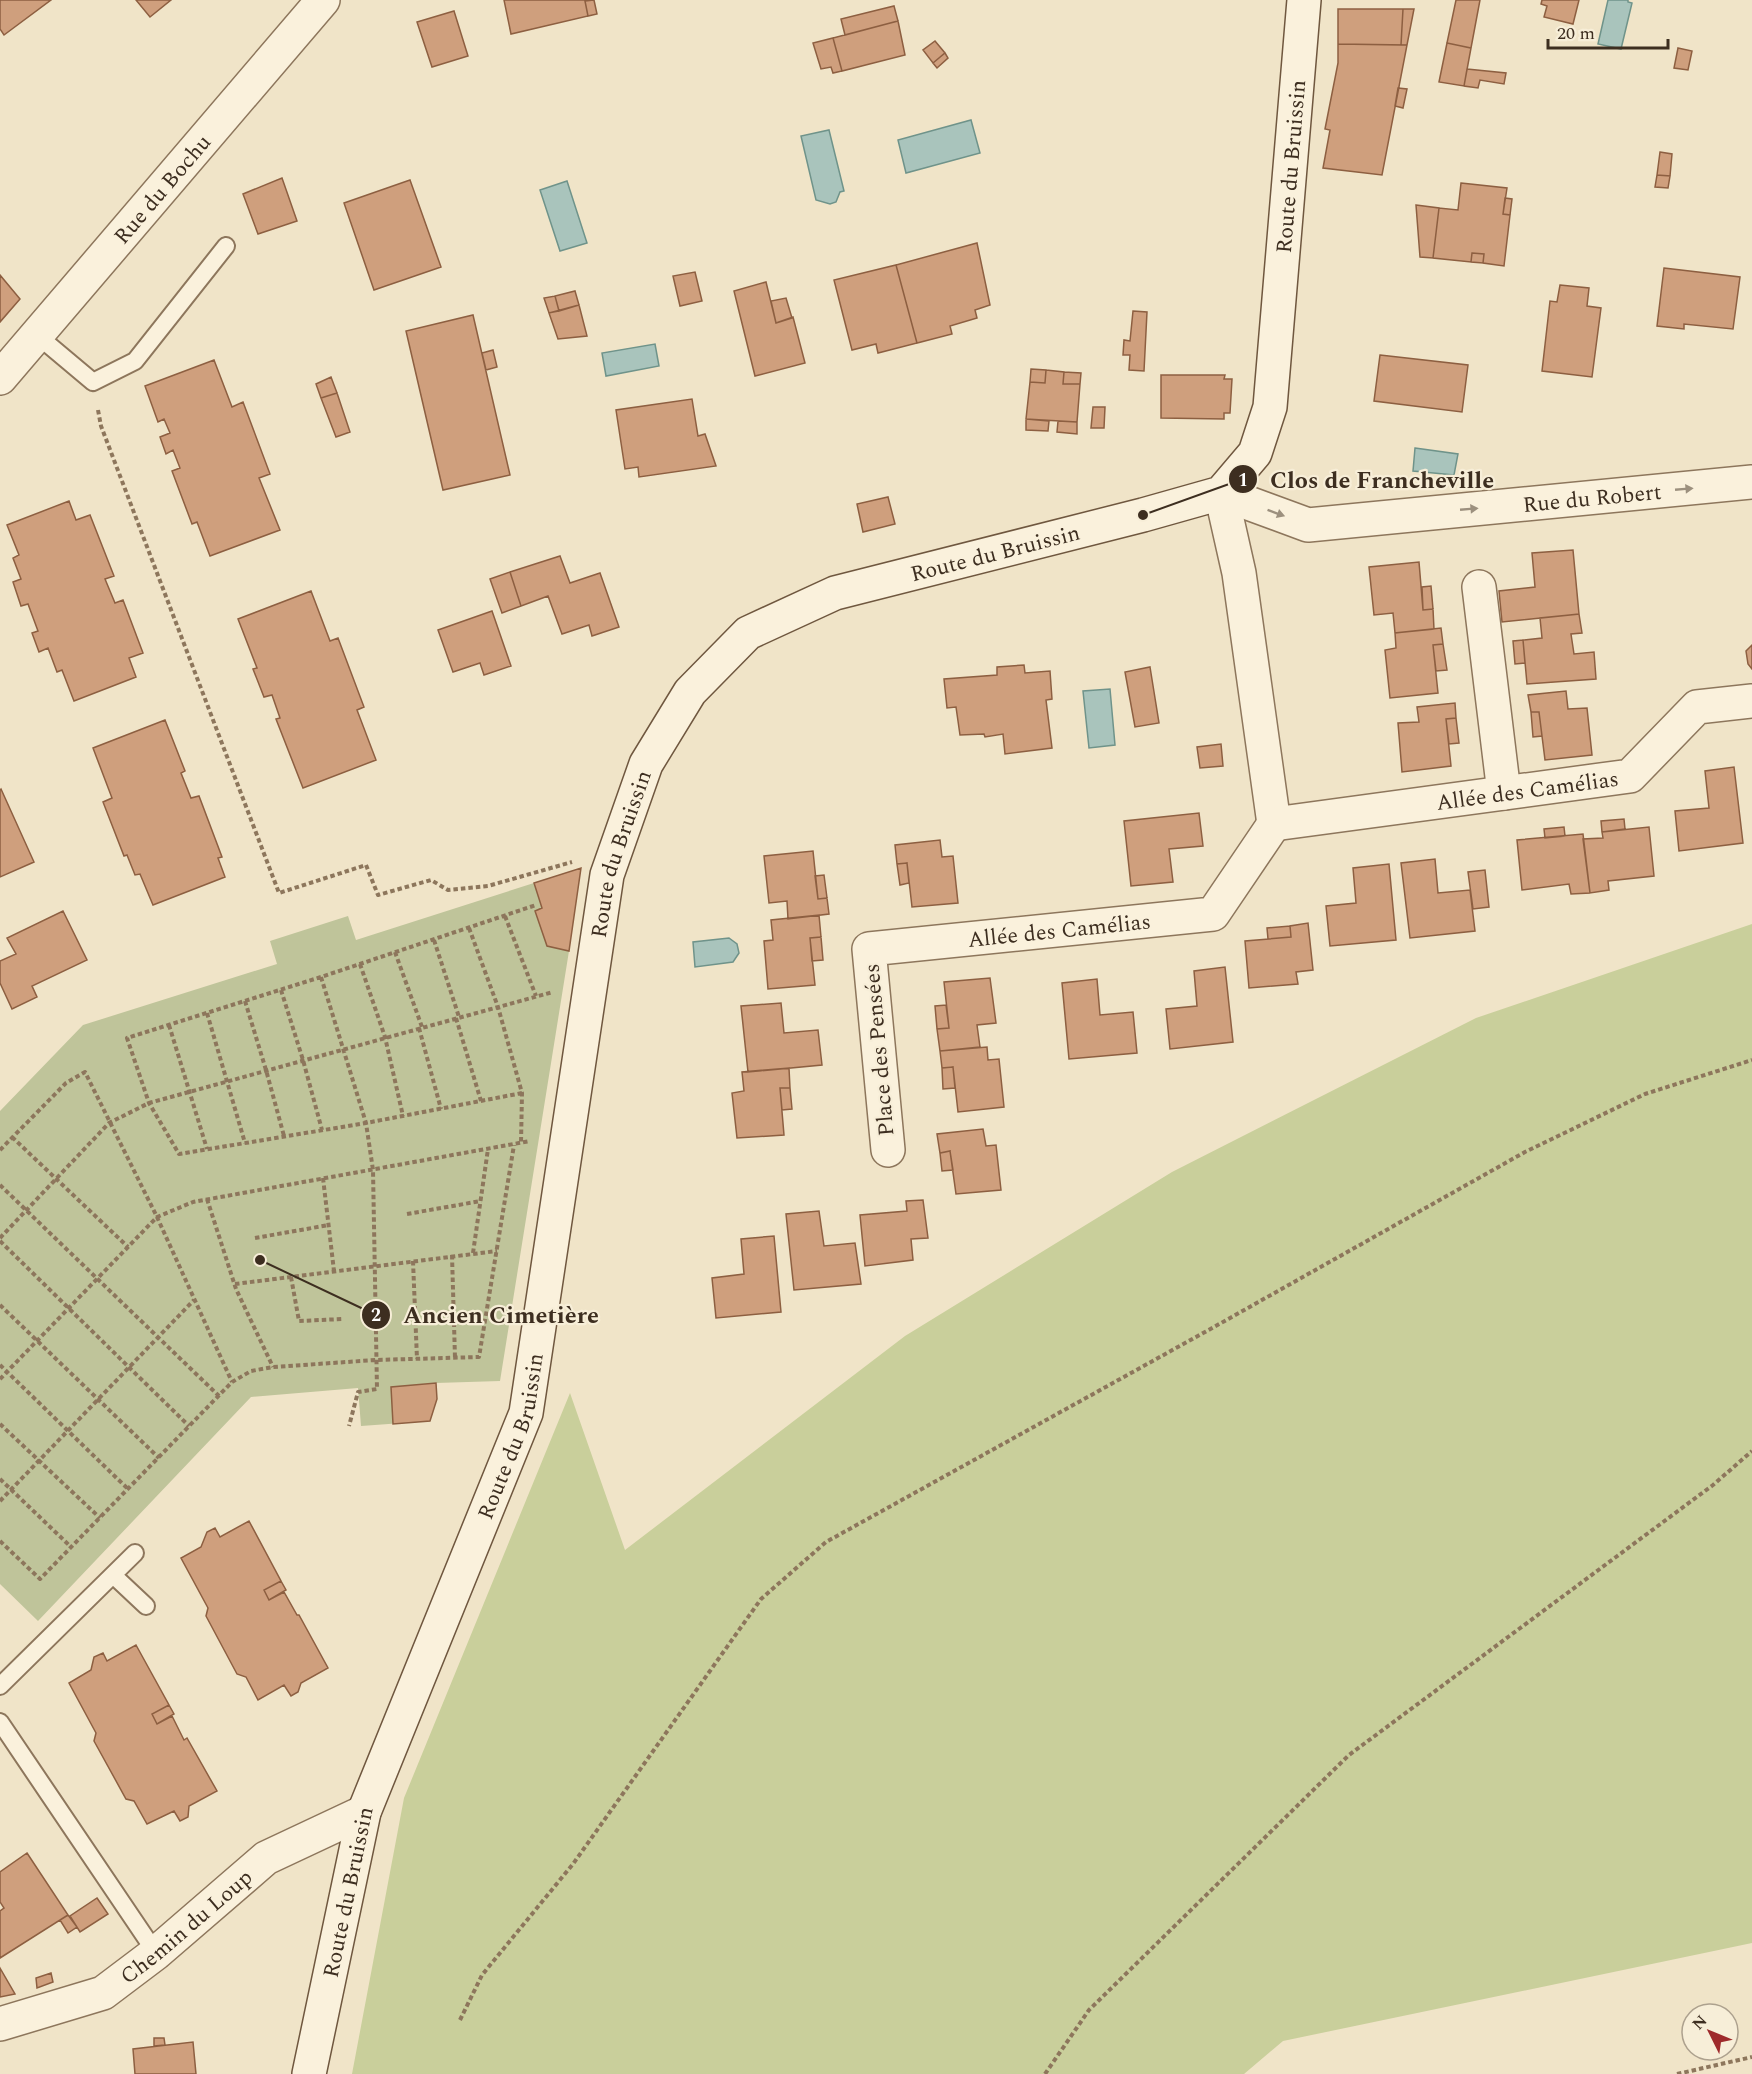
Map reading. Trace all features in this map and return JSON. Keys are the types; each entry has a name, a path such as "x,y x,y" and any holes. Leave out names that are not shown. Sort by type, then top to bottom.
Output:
{"street":[{"name":"Rue du Bochu","path":"0,378 323,0"},
{"name":"Route du Bruissin","path":"309,2074 364,1812 526,1413 607,875 646,764 690,692 748,633 835,593 1221,493 1255,453 1270,407 1304,0"},
{"name":"Rue du Robert","path":"1221,493 1308,525 1752,482"},
{"path":"1221,493 1239,573 1274,824"},
{"path":"1479,587 1504,793"},
{"name":"Allée des Camélias","path":"869,949 1214,914 1274,824 1630,776 1697,707 1752,701"},
{"name":"Place des Pensées","path":"869,949 888,1150"},
{"name":"Chemin du Loup","path":"0,2024 103,1993 156,1953 266,1858 364,1812"}],"lane":[{"path":"37,335 93,382 135,361 226,246"},
{"path":"0,1686 135,1553"},
{"path":"113,1575 146,1606"},
{"path":"0,1722 156,1953"}],"path":[{"path":"93,382 101,426 279,893 366,865 378,895 431,880 448,890 488,886 581,860"},
{"path":"522,1094 178,1154 149,1103 127,1038 321,977 536,905"},
{"path":"505,916 536,996"},
{"path":"470,928 498,1007 522,1094 521,1143"},
{"path":"434,940 481,1101"},
{"path":"396,952 420,1028 441,1109"},
{"path":"360,964 385,1037 403,1116"},
{"path":"321,977 366,1123 373,1170 377,1389 358,1392 349,1426"},
{"path":"281,989 322,1130"},
{"path":"189,1426 0,1240 26,1210 110,1123 149,1103 563,989 589,991"},
{"path":"245,1001 267,1070 284,1136"},
{"path":"207,1013 245,1143"},
{"path":"169,1025 207,1149"},
{"path":"460,2020 482,1975 573,1864 761,1599 826,1542 1525,1152 1645,1094 1752,1060"},
{"path":"0,1150 66,1083 85,1072 157,1217 232,1383"},
{"path":"12,1137 128,1247"},
{"path":"0,1379 157,1217 193,1202 539,1139 566,1144"},
{"path":"0,1541 40,1579 232,1383 251,1371 273,1367 376,1360 479,1357 514,1145"},
{"path":"473,1253 488,1149"},
{"path":"323,1178 334,1271"},
{"path":"0,1185 219,1396"},
{"path":"207,1199 235,1284 273,1367"},
{"path":"407,1214 481,1201"},
{"path":"255,1238 329,1225"},
{"path":"235,1284 497,1251"},
{"path":"452,1256 455,1358"},
{"path":"413,1261 417,1359"},
{"path":"291,1277 299,1321 342,1319"},
{"path":"0,1501 194,1300"},
{"path":"0,1305 159,1458"},
{"path":"0,1365 128,1489"},
{"path":"0,1424 100,1518"},
{"path":"1045,2074 1089,2010 1349,1755 1713,1485 1752,1451"},
{"path":"0,1479 71,1547"},
{"path":"1677,2074 1752,2057"}],"green space":[{"path":"581,868 500,1381 436,1383 437,1399 430,1421 361,1426 358,1388 251,1397 38,1621 0,1584 0,1111 83,1025 277,964 270,941 348,916 356,940"},
{"path":"1752,924 1752,1943 1283,2041 1244,2074 352,2074 404,1798 570,1393 625,1550 905,1336 1172,1172 1476,1018"}],"water":[{"path":"1608,0 1628,0 1632,3 1621,49 1598,44"},
{"path":"971,120 980,153 906,173 898,140"},
{"path":"829,130 844,191 840,192 836,202 830,204 816,200 801,136"},
{"path":"567,181 587,243 560,251 540,190"},
{"path":"655,344 659,366 606,376 602,353"},
{"path":"1415,448 1458,454 1454,475 1413,471"},
{"path":"1110,689 1115,745 1089,748 1083,691"},
{"path":"729,938 737,944 739,953 733,962 695,967 693,942"}],"building":[{"path":"0,0 51,0 4,35 0,29"},
{"path":"136,0 171,0 150,17"},
{"path":"504,0 591,0 585,1 588,16 511,34"},
{"path":"594,0 597,14 588,16 585,1"},
{"path":"1456,0 1480,0 1471,48 1447,43"},
{"path":"1542,0 1579,0 1573,24 1544,17 1547,6 1541,4"},
{"path":"894,6 898,21 845,35 841,19"},
{"path":"1338,9 1403,9 1401,45 1338,44"},
{"path":"1403,9 1414,9 1407,45 1401,45"},
{"path":"454,11 468,56 432,67 417,22"},
{"path":"898,21 905,55 842,71 833,38"},
{"path":"833,38 842,71 833,73 831,67 821,69 813,43"},
{"path":"935,41 945,53 933,63 923,50"},
{"path":"1447,43 1471,48 1464,86 1439,82"},
{"path":"1338,44 1407,45 1382,175 1323,168 1330,130 1325,129 1338,63"},
{"path":"1678,48 1692,51 1688,70 1674,68"},
{"path":"945,53 948,58 937,68 933,63"},
{"path":"1467,69 1506,73 1504,84 1480,80 1478,88 1464,86"},
{"path":"1398,88 1407,89 1403,108 1395,106"},
{"path":"1660,152 1672,154 1670,176 1657,175"},
{"path":"1657,175 1670,176 1668,188 1655,187"},
{"path":"282,178 297,221 258,234 243,194"},
{"path":"410,180 441,267 374,290 344,203"},
{"path":"1461,183 1507,188 1503,214 1510,215 1504,266 1483,263 1484,254 1472,253 1471,262 1433,258 1439,208 1458,210"},
{"path":"1505,198 1512,199 1510,215 1503,214"},
{"path":"1416,205 1439,208 1433,258 1420,257"},
{"path":"977,243 990,305 975,310 977,318 950,326 952,334 917,343 896,265"},
{"path":"1472,253 1484,254 1483,263 1471,262"},
{"path":"896,265 917,343 878,353 876,344 852,350 834,280"},
{"path":"1664,268 1740,277 1733,329 1684,324 1684,329 1657,326"},
{"path":"695,272 702,301 680,306 673,276"},
{"path":"0,275 20,299 0,322"},
{"path":"766,282 776,323 793,317 805,363 755,376 734,291"},
{"path":"1560,285 1589,288 1587,306 1601,308 1592,377 1542,371 1550,301 1557,302"},
{"path":"575,291 579,305 559,311 555,296"},
{"path":"555,296 559,311 549,313 544,298"},
{"path":"786,298 792,318 776,323 771,301"},
{"path":"579,305 587,336 558,339 549,313"},
{"path":"1133,311 1147,312 1144,371 1129,370 1130,355 1123,355 1124,340 1130,341"},
{"path":"473,315 510,475 443,490 406,331"},
{"path":"493,350 497,367 486,370 482,353"},
{"path":"1380,355 1468,365 1462,412 1374,401"},
{"path":"214,360 232,407 243,402 270,474 259,478 280,530 210,556 197,522 192,524 172,471 180,468 173,450 166,454 160,437 170,433 164,419 158,422 145,386"},
{"path":"1031,369 1046,370 1045,383 1030,382"},
{"path":"1046,370 1064,372 1063,384 1080,384 1077,422 1026,419 1030,382 1045,383"},
{"path":"1064,372 1081,373 1080,384 1063,384"},
{"path":"1161,375 1225,375 1224,379 1232,379 1230,413 1224,413 1224,419 1161,418"},
{"path":"331,377 337,393 321,398 316,384"},
{"path":"337,393 350,432 336,437 321,398"},
{"path":"692,399 698,436 705,434 716,466 639,477 638,467 625,469 616,410"},
{"path":"1093,407 1105,407 1104,428 1091,428"},
{"path":"1026,419 1049,421 1048,431 1026,430"},
{"path":"1058,421 1077,422 1077,434 1057,432"},
{"path":"888,497 895,524 863,532 857,504"},
{"path":"69,501 76,520 90,515 114,576 105,579 115,603 123,600 143,653 129,658 136,677 74,701 62,670 57,672 48,648 39,652 32,633 38,631 28,604 21,606 13,582 21,579 13,558 19,555 7,525"},
{"path":"1573,550 1579,614 1502,622 1499,591 1535,587 1532,553"},
{"path":"560,556 570,583 600,573 619,627 592,636 589,625 562,634 548,596 521,606 510,572"},
{"path":"1419,562 1423,610 1433,609 1434,629 1395,633 1393,613 1374,615 1369,567"},
{"path":"510,572 521,606 502,613 490,579"},
{"path":"1431,586 1433,609 1423,610 1422,587"},
{"path":"311,591 330,641 338,638 364,707 357,710 376,760 303,788 276,719 280,718 272,695 264,697 253,669 257,668 238,619"},
{"path":"492,611 511,666 484,675 480,663 453,672 438,630"},
{"path":"1579,614 1582,633 1571,634 1574,654 1594,652 1596,679 1527,684 1523,640 1542,638 1540,618"},
{"path":"1441,628 1443,644 1433,645 1438,693 1390,698 1385,650 1396,648 1395,633"},
{"path":"1523,640 1525,663 1515,664 1513,641"},
{"path":"1443,644 1447,670 1436,671 1433,645"},
{"path":"1752,645 1752,669 1748,664 1746,651"},
{"path":"1024,665 1025,673 1050,671 1052,699 1046,700 1052,748 1005,754 1003,734 985,737 984,734 960,735 956,707 947,708 944,679 997,675 997,667"},
{"path":"1150,667 1159,723 1135,727 1125,672"},
{"path":"1566,691 1568,709 1587,708 1592,755 1545,760 1539,712 1531,712 1528,695"},
{"path":"1455,703 1456,718 1446,719 1451,766 1402,772 1398,723 1419,722 1417,707"},
{"path":"1531,712 1539,712 1542,736 1533,737"},
{"path":"1456,718 1459,743 1449,744 1446,719"},
{"path":"165,720 185,771 181,773 191,798 199,796 222,857 218,858 225,877 153,905 140,874 135,875 127,855 124,856 103,802 112,798 93,748"},
{"path":"1221,744 1223,766 1200,768 1197,747"},
{"path":"1734,767 1743,843 1679,851 1675,811 1709,808 1705,771"},
{"path":"0,790 34,862 0,877"},
{"path":"1199,813 1203,846 1169,849 1173,882 1131,886 1124,821"},
{"path":"1624,819 1625,829 1602,832 1601,821"},
{"path":"1564,827 1565,836 1545,838 1544,829"},
{"path":"1649,827 1654,876 1608,881 1609,890 1590,893 1583,839 1603,838 1602,832"},
{"path":"1583,834 1590,893 1571,894 1569,884 1522,890 1517,840"},
{"path":"940,840 942,857 953,856 958,903 912,907 907,863 897,864 895,845"},
{"path":"813,851 818,899 827,898 829,914 788,919 787,901 769,903 764,856"},
{"path":"1435,859 1438,893 1470,890 1475,931 1410,938 1401,863"},
{"path":"907,863 909,883 900,885 897,864"},
{"path":"1389,864 1396,940 1330,946 1326,906 1356,903 1353,868"},
{"path":"581,868 569,951 547,946 535,911 542,908 534,883"},
{"path":"1485,870 1489,907 1473,909 1468,872"},
{"path":"824,875 827,898 818,899 815,876"},
{"path":"63,911 87,960 32,986 37,997 12,1009 0,983 0,961 16,954 7,938"},
{"path":"819,915 821,937 810,938 815,985 768,989 764,941 773,940 771,920"},
{"path":"1308,923 1313,970 1296,972 1298,984 1249,988 1245,941 1291,937 1290,926"},
{"path":"1290,926 1291,937 1268,939 1267,928"},
{"path":"821,937 823,960 812,961 810,938"},
{"path":"1225,967 1233,1042 1170,1049 1166,1009 1197,1006 1194,971"},
{"path":"990,978 996,1023 977,1025 980,1047 940,1051 937,1029 949,1028 944,982"},
{"path":"1097,979 1100,1015 1133,1012 1137,1053 1069,1059 1062,983"},
{"path":"781,1003 784,1033 818,1030 822,1065 748,1072 741,1006"},
{"path":"946,1005 949,1028 937,1029 935,1006"},
{"path":"987,1047 988,1060 999,1059 1004,1107 958,1112 953,1067 942,1068 940,1051"},
{"path":"953,1067 955,1088 943,1089 942,1068"},
{"path":"789,1068 790,1088 780,1088 784,1135 737,1138 732,1093 744,1091 742,1072"},
{"path":"780,1088 790,1088 792,1109 782,1110"},
{"path":"983,1129 986,1146 996,1145 1001,1190 956,1194 950,1151 940,1153 937,1134"},
{"path":"950,1151 953,1170 942,1171 940,1153"},
{"path":"923,1200 928,1238 911,1239 913,1260 865,1266 860,1215 907,1211 906,1201"},
{"path":"819,1211 824,1246 855,1243 861,1284 794,1290 786,1214"},
{"path":"774,1236 781,1312 716,1318 712,1278 744,1274 741,1239"},
{"path":"436,1383 437,1399 430,1421 393,1424 391,1387"},
{"path":"249,1521 281,1581 264,1590 269,1600 284,1592 328,1668 301,1683 298,1692 291,1696 284,1685 258,1700 246,1677 237,1674 206,1616 208,1608 181,1558 201,1547 207,1532 215,1528 220,1537"},
{"path":"281,1581 286,1590 269,1600 264,1590"},
{"path":"136,1645 169,1705 152,1714 157,1724 172,1716 184,1740 187,1738 217,1791 189,1806 188,1817 180,1821 174,1811 147,1824 134,1801 126,1799 94,1741 96,1733 69,1683 91,1670 94,1657 103,1653 107,1661"},
{"path":"169,1705 174,1714 157,1724 152,1714"},
{"path":"27,1853 68,1915 0,1958 0,1911 4,1908 0,1902 0,1872"},
{"path":"97,1898 108,1914 80,1932 70,1916"},
{"path":"68,1915 77,1927 68,1933 60,1920"},
{"path":"0,1968 15,1994 0,1997"},
{"path":"51,1973 53,1982 37,1988 36,1978"},
{"path":"154,2038 164,2038 165,2045 154,2046"},
{"path":"193,2042 196,2074 135,2074 133,2049"}],"place":[{"name":"Clos de Francheville","path":"1143,515"},
{"name":"Ancien Cimetière","path":"260,1260"}]}
